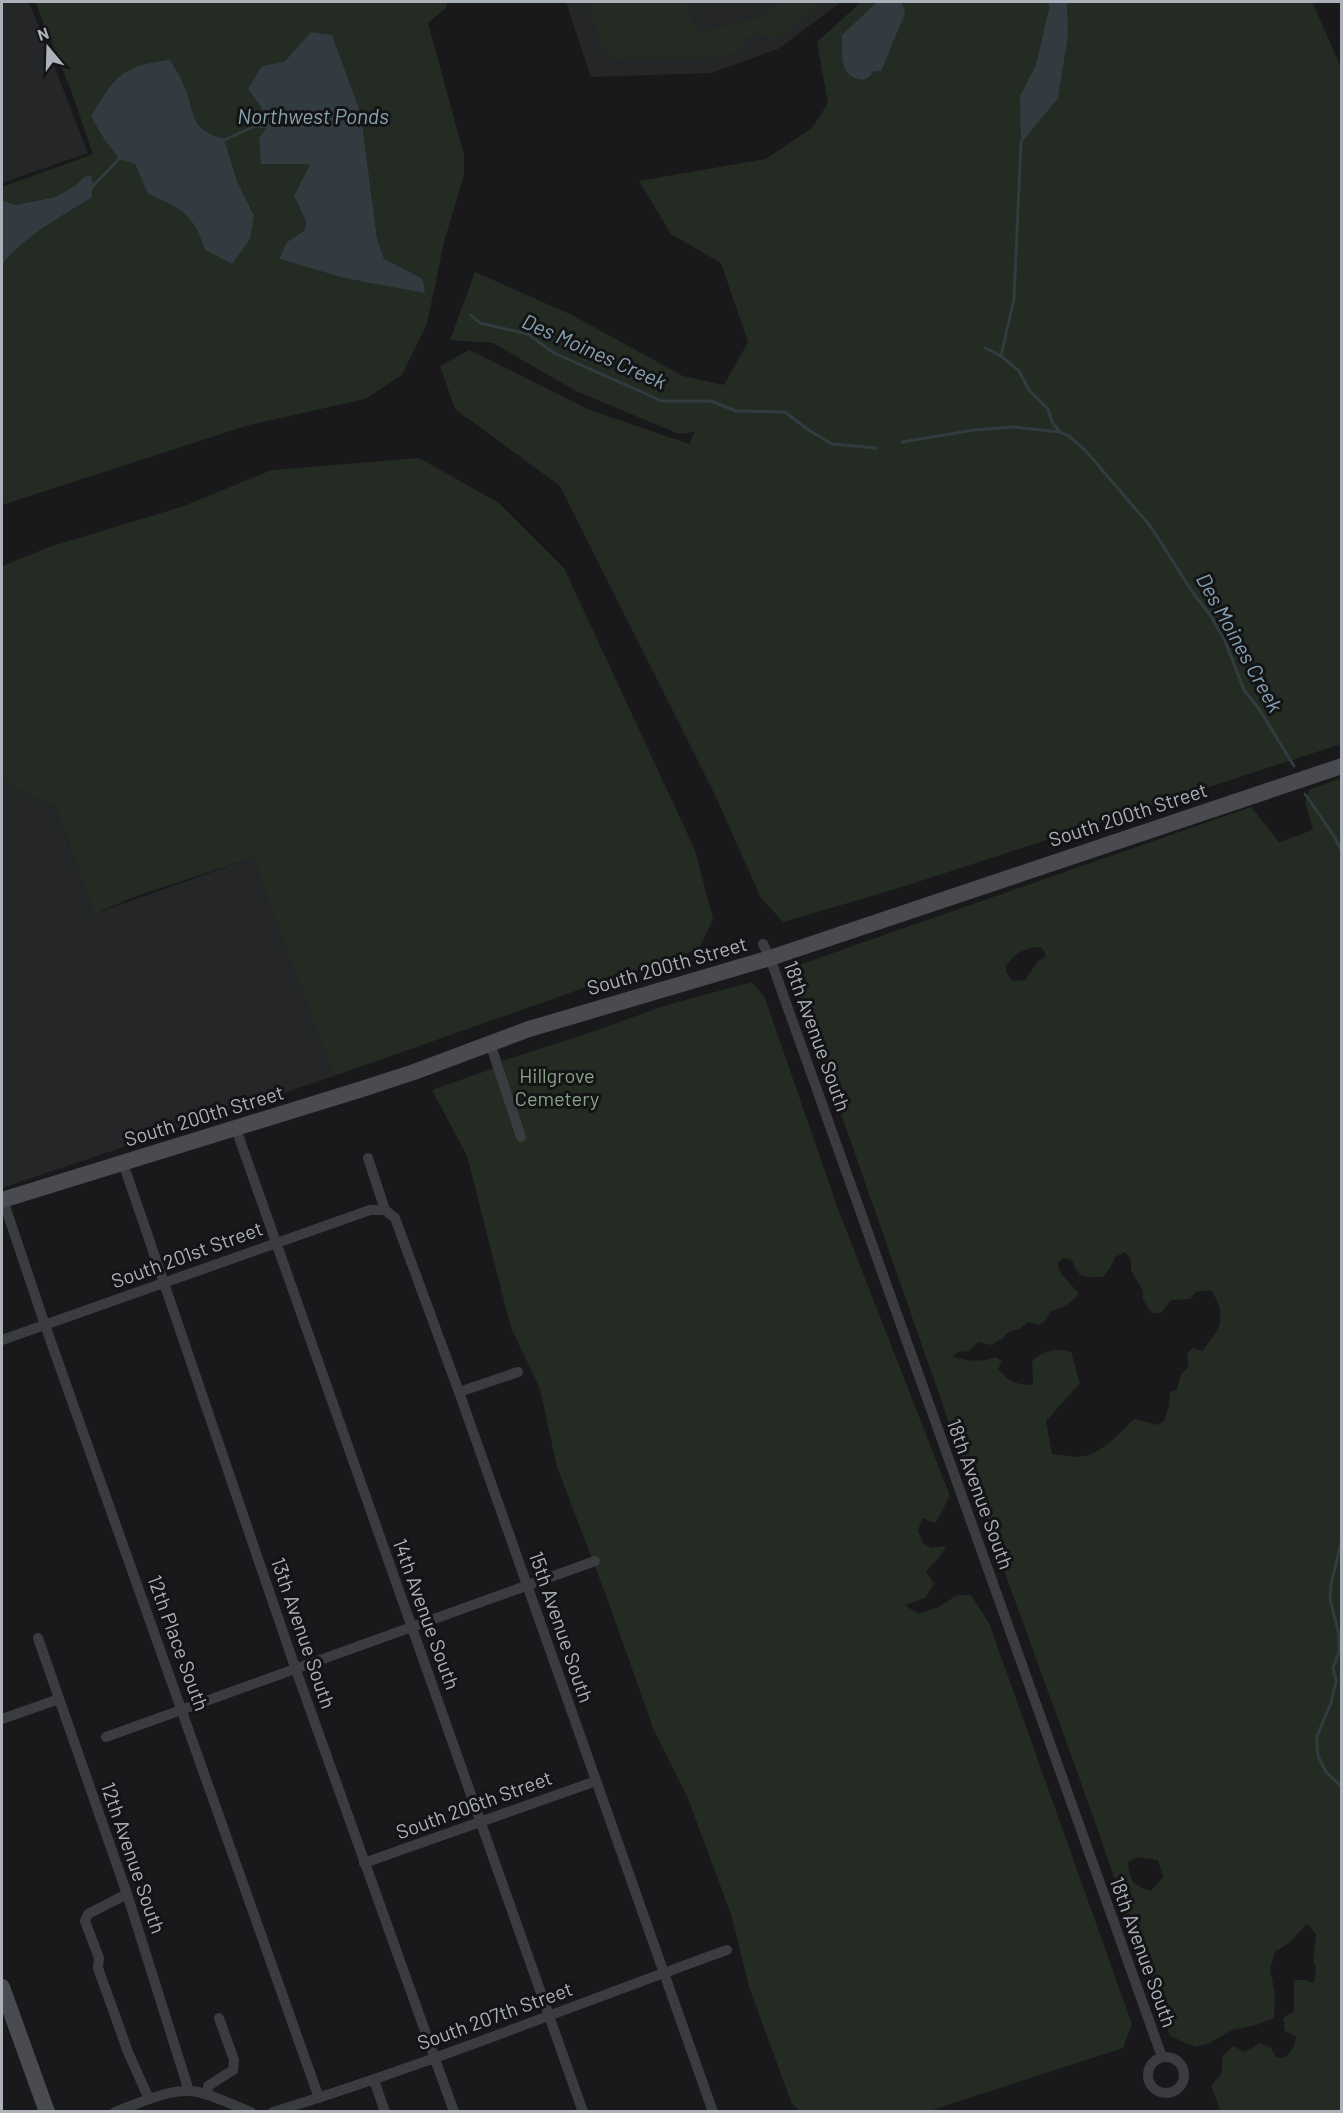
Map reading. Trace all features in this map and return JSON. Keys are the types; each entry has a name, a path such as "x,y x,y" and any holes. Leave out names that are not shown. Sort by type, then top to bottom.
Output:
{"main road":[{"name":"South 200th Street","path":"2,1200 414,1072 529,1029 1341,765"},
{"path":"2,1987 47,2112"}],"street":[{"name":"18th Avenue South","path":"767,951 1162,2057"},
{"path":"490,1043 521,1137"},
{"name":"14th Avenue South","path":"236,1129 584,2112"},
{"name":"15th Avenue South","path":"368,1158 385,1210 395,1218 459,1392 713,2112"},
{"name":"13th Avenue South","path":"123,1164 296,1670 454,2112"},
{"name":"12th Place South","path":"2,1200 319,2098"},
{"name":"South 201st Street","path":"2,1340 370,1209 385,1210"},
{"path":"459,1392 518,1372"},
{"path":"106,1737 595,1561"},
{"name":"12th Avenue South","path":"38,1638 127,1894 189,2091"},
{"path":"2,1719 59,1699"},
{"name":"South 206th Street","path":"364,1863 596,1781"},
{"path":"127,1894 88,1914 85,1921 99,1958 98,1968 115,2017 149,2099"},
{"name":"South 207th Street","path":"273,2112 374,2080 727,1950"},
{"path":"207,2095 208,2086 233,2070 234,2061 219,2018"},
{"path":"374,2080 385,2112"},
{"path":"115,2112 149,2099 189,2091 207,2095 229,2108 251,2112"}],"shaded area":[{"path":"2,2 29,2 88,153 2,183"},
{"path":"566,2 841,2 778,49 711,73 591,77"},
{"path":"12,778 55,806 94,914 254,857 334,1076 2,1188 2,783"}],"green space":[{"path":"35,2 446,2 447,7 428,23 464,155 464,175 444,242 427,324 402,375 365,399 249,425 2,505 2,266 8,257 29,238 91,198 84,177 75,186 55,197 16,205 2,200 2,187 93,154 69,85","holes":["311,32 332,35 361,114 377,239 384,260 423,279 425,292 344,278 279,259 287,242 305,230 306,221 294,196 311,164 259,138 267,127 261,107 248,89 284,62","183,82 191,110 199,125 213,135 224,139 237,181 254,214 232,264 205,250 196,228 185,214 148,194 135,164 119,159 91,117"]},
{"path":"587,2 696,2 687,9 694,28 704,31 752,20 765,14 777,4 776,2 825,2 778,37 772,39 759,34 742,40 744,50 714,58 612,59 603,50"},
{"path":"861,2 1312,2 1342,69 1341,744 899,888 783,922 761,898 716,797 560,486 455,409 440,366 469,350 590,410 689,444 695,432 679,434 576,391 493,343 450,340 475,272 572,315 683,376 724,385 748,342 721,263 671,234 639,181 766,159 812,128 828,103 817,42"},
{"path":"419,458 499,503 564,568 695,850 713,919 699,949 334,1076 254,857 134,897 94,914 55,806 2,781 2,566 49,547 181,507 272,470"},
{"path":"1341,778 1341,2111 1221,2111 1211,2086 1222,2073 1222,2057 1233,2046 1245,2052 1260,2043 1270,2047 1277,2058 1286,2057 1294,2047 1296,2036 1285,2031 1283,2018 1294,2011 1294,1980 1314,1983 1316,1967 1313,1961 1316,1934 1307,1924 1289,1943 1275,1952 1270,1970 1275,1993 1274,2018 1257,2025 1232,2030 1210,2043 1195,2047 1170,2036 1079,1777 960,1454 790,968 1251,807 1279,842 1313,830 1305,803 1309,790","holes":["1040,947 1045,952 1045,957 1038,961 1025,980 1012,981 1006,972 1009,961 1020,952","1125,1252 1131,1259 1131,1270 1143,1291 1143,1300 1152,1313 1161,1313 1171,1300 1190,1299 1196,1292 1211,1290 1220,1309 1219,1325 1203,1351 1193,1348 1187,1353 1188,1367 1180,1376 1177,1390 1170,1392 1169,1406 1164,1421 1158,1425 1134,1419 1105,1446 1092,1454 1073,1457 1052,1454 1046,1421 1080,1383 1071,1352 1050,1351 1037,1357 1032,1361 1033,1384 1028,1385 1014,1382 1005,1376 998,1369 1002,1361 996,1357 974,1361 952,1356 959,1352 969,1351 978,1342 991,1345 1002,1339 1008,1332 1019,1329 1028,1322 1038,1325 1044,1322 1051,1311 1073,1300 1079,1294 1060,1272 1058,1263 1063,1258 1072,1260 1077,1271 1083,1276 1103,1277 1115,1257","1136,1857 1158,1860 1163,1877 1151,1891 1145,1889 1133,1881 1128,1862"]},
{"name":"Hillgrove Cemetery","path":"752,982 765,998 838,1209 950,1496 935,1523 922,1518 918,1531 923,1543 931,1548 946,1546 926,1571 934,1584 925,1598 905,1605 918,1614 939,1607 957,1595 971,1595 989,1623 1132,2024 1123,2048 929,2111 800,2111 792,2104 749,1987 732,1917 687,1796 653,1728 557,1467 540,1389 511,1328 467,1156 432,1090 503,1065 502,1061 667,1005"}],"water":[{"path":"877,2 901,2 905,10 904,16 881,71 874,71 866,79 859,79 853,77 845,68 842,55 842,35"},
{"path":"1049,2 1067,2 1068,35 1058,98 1021,143 1020,96 1036,65"},
{"name":"Northwest Ponds","path":"311,32 332,35 361,114 377,239 384,259 423,279 425,293 344,278 279,259 287,242 305,230 306,221 294,196 310,164 261,164 259,138 267,127 261,107 248,89 262,66 284,62"},
{"name":"Northwest Ponds","path":"170,60 182,81 198,123 212,135 224,139 237,181 254,215 250,239 232,264 205,250 196,228 185,214 148,194 135,164 119,159 91,117 121,75 140,66"},
{"path":"91,175 93,186 91,198 29,238 8,257 2,266 2,200 16,205 55,197 75,186 84,177"}],"waterway":[{"name":"Des Moines Creek","path":"222,141 255,126 269,127"},
{"name":"Des Moines Creek","path":"1001,356 1014,299 1021,142"},
{"name":"Des Moines Creek","path":"91,188 119,159 123,158"},
{"name":"Des Moines Creek","path":"471,315 480,323 528,334 554,353 662,401 711,401 736,411 785,412 832,444 876,448"},
{"name":"Des Moines Creek","path":"985,348 1001,356 1019,371 1029,390 1048,409 1052,422 1060,432 1069,436 1085,450 1151,527 1193,593 1211,616 1225,641 1244,690 1259,709 1294,766"},
{"name":"Des Moines Creek","path":"902,442 974,430 1013,427 1060,432"},
{"name":"Des Moines Creek","path":"1305,794 1334,836 1342,852"},
{"name":"Des Moines Creek","path":"1342,1539 1331,1584 1330,1599 1339,1635 1339,1652 1333,1668 1336,1681 1331,1703 1317,1736 1318,1756 1326,1772 1342,1787"}]}
